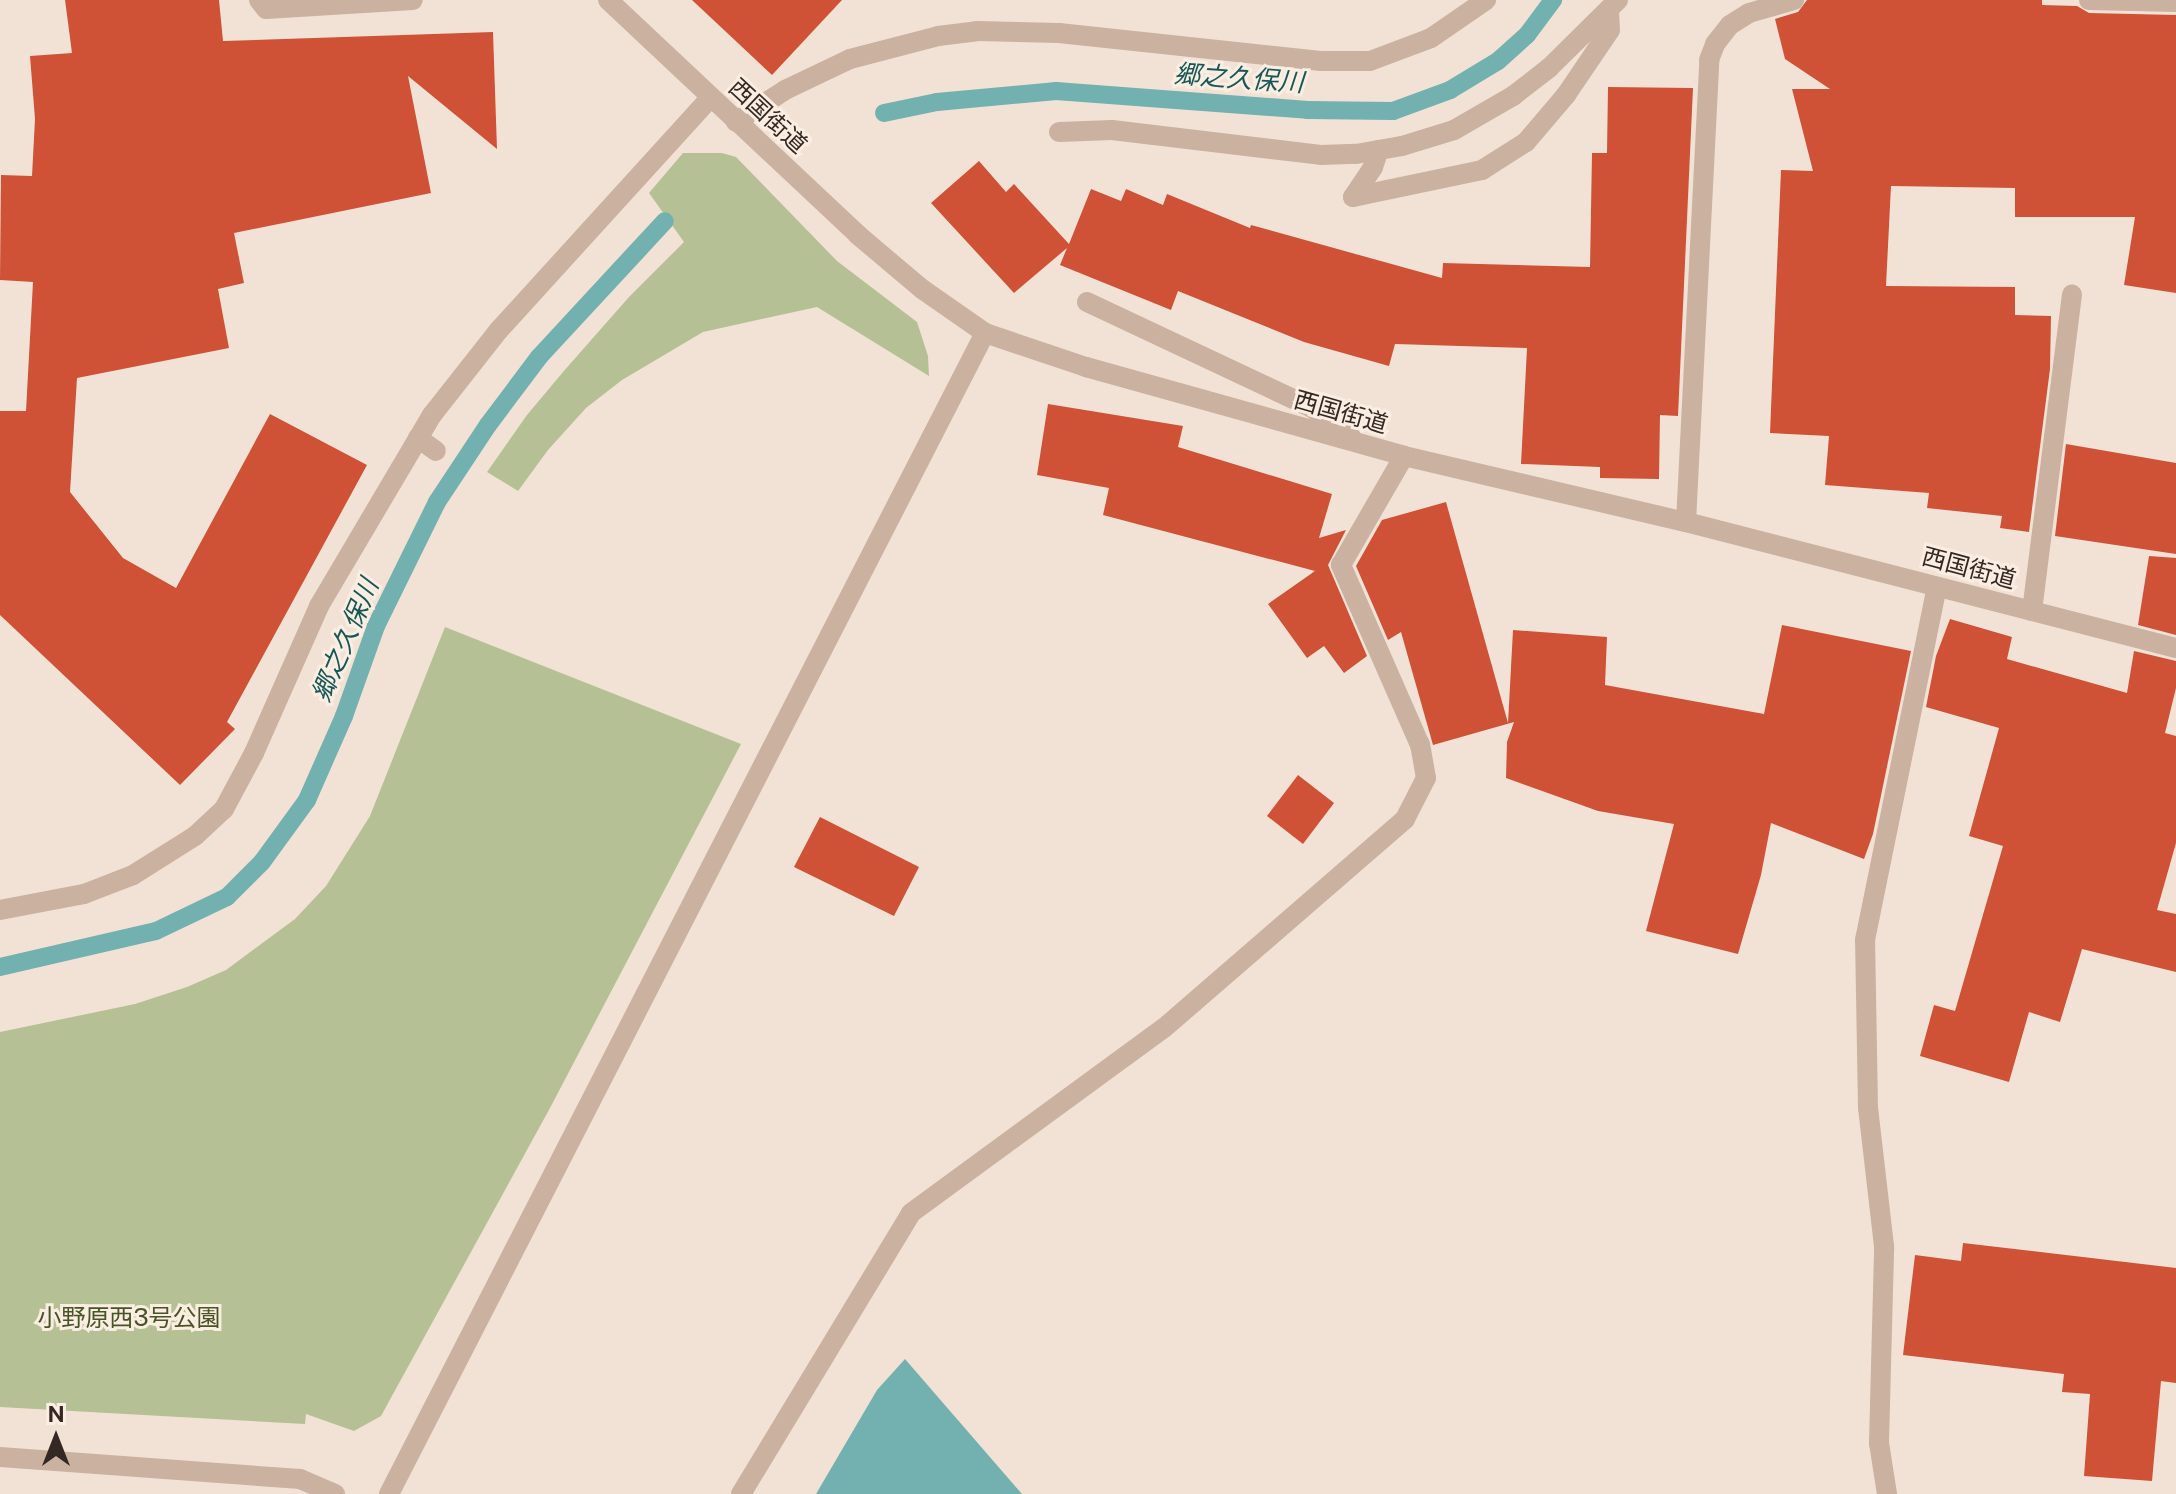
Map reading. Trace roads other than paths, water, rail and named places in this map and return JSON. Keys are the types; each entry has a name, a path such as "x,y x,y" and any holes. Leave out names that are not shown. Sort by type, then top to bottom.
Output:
{"street":[{"path":"259,0 266,9 413,0"},
{"name":"西国街道","path":"608,0 709,99 922,289 985,333 1086,367 1404,456 1686,522 2176,648"},
{"path":"736,122 785,90 850,59 938,36 977,31 1059,33 1321,61 1370,61 1431,38 1486,0"},
{"path":"1686,522 1709,60 1720,36 1730,25 1749,13 1794,0"},
{"path":"2089,0 2176,2"},
{"path":"1379,150 1373,167 1353,197 1464,175 1500,160 1526,142 1566,95 1610,30 1614,6"},
{"path":"1059,132 1112,130 1321,155 1379,150 1454,130 1495,108 1549,68 1614,6"},
{"path":"0,910 71,897 133,875 195,836 224,809 249,765 319,606 432,415 499,330 709,99"},
{"path":"2032,611 2072,295"},
{"path":"1087,302 1312,408 1361,444"},
{"path":"389,1494 985,333"},
{"path":"418,438 436,451"},
{"path":"741,1494 911,1213 1164,1028 1405,819 1426,778 1420,745 1341,565 1404,456"},
{"path":"1887,1494 1879,1443 1884,1246 1868,1108 1865,940 1937,587"},
{"path":"0,1457 300,1479 335,1494"}],"water":[{"path":"905,1359 1022,1494 816,1494 877,1390"}],"waterway":[{"name":"郷之久保川","path":"884,113 937,102 1056,91 1307,110 1393,111 1450,90 1498,61 1527,35 1553,0"},
{"name":"郷之久保川","path":"0,967 156,931 227,897 262,862 307,800 344,716 376,626 437,502 488,425 539,357 665,221"}],"park label":[{"name":"小野原西3号公園","path":"129,1318"}]}
